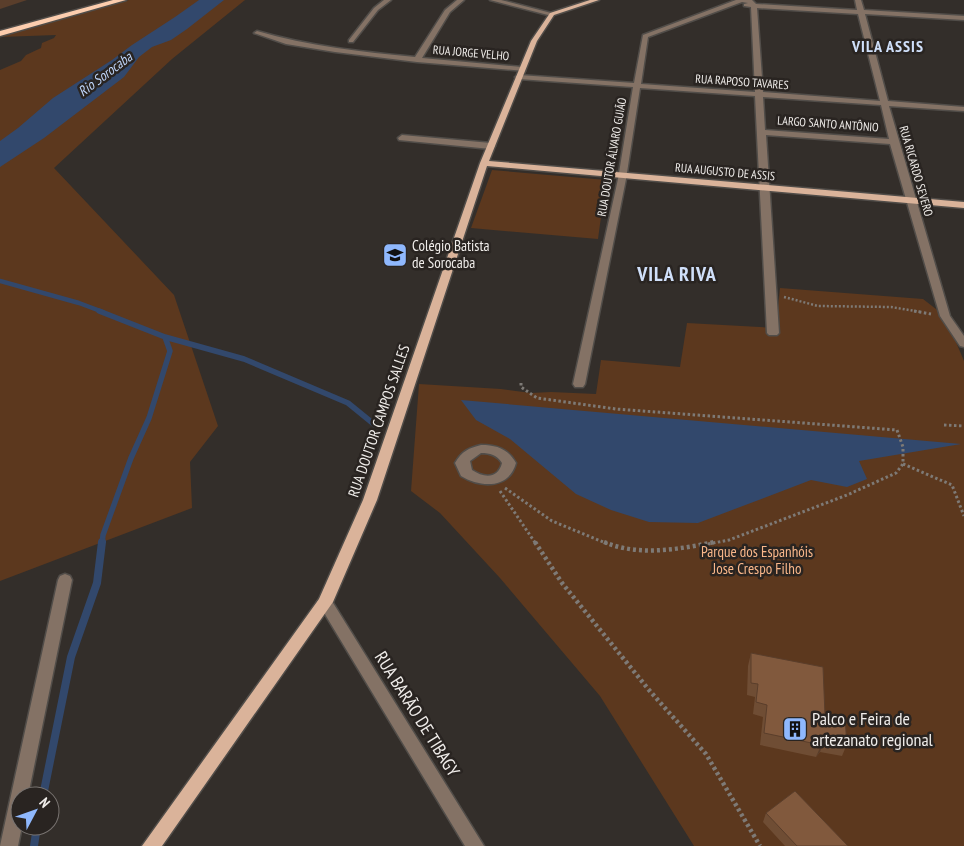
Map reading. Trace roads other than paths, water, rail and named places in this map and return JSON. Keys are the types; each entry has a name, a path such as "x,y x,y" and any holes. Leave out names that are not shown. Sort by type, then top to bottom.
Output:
{"highway":[{"path":"0,27 99,0"},
{"path":"0,34 122,0"}],"main road":[{"path":"552,14 596,0"},
{"name":"RUA DOUTOR CAMPOS SALLES","path":"152,846 325,602 370,500 484,163 534,41 552,14"},
{"name":"RUA AUGUSTO DE ASSIS","path":"484,163 964,205"}],"street":[{"path":"351,41 376,9 388,0"},
{"path":"417,60 447,11 461,0"},
{"path":"493,0 552,14"},
{"name":"RUA RICARDO SEVERO","path":"858,0 894,142 945,316 964,344"},
{"path":"740,1 752,2 754,6 774,333"},
{"name":"RUA DOUTOR ÁLVARO GUIÃO","path":"579,384 623,176 645,36 740,1"},
{"path":"754,6 964,18"},
{"name":"RUA JORGE VELHO","path":"257,33 268,38 297,44 388,58 521,73"},
{"name":"RUA RAPOSO TAVARES","path":"521,73 637,86 964,110"},
{"name":"LARGO SANTO ANTÔNIO","path":"761,132 894,142"},
{"path":"402,138 491,146"},
{"path":"9,846 65,580"},
{"name":"RUA BARÃO DE TIBAGY","path":"325,602 475,846"}],"water":[{"name":"Rio Sorocaba","path":"199,0 224,0 171,40 152,47 139,57 124,77 44,138 0,167 0,141 53,98"},
{"path":"461,400 961,444 859,461 867,479 847,487 811,480 698,523 649,522 611,510 576,494 510,439 476,420"}],"waterway":[{"path":"0,281 79,303 103,312"},
{"path":"99,311 165,337"},
{"path":"102,544 103,535 131,458 149,418 170,351 165,337"},
{"path":"165,337 244,359 348,403 375,425"},
{"path":"45,786 71,657 97,583 102,542"},
{"path":"34,846 36,836"}],"place":[{"name":"Colégio Batista de Sorocaba","path":"395,255"},
{"name":"Palco e Feira de artezanato regional","path":"795,729"}],"district":[{"name":"VILA ASSIS","path":"888,46"},
{"name":"VILA RIVA","path":"677,274"}],"park label":[{"name":"Parque dos Espanhóis Jose Crespo Filho","path":"757,560"}]}
